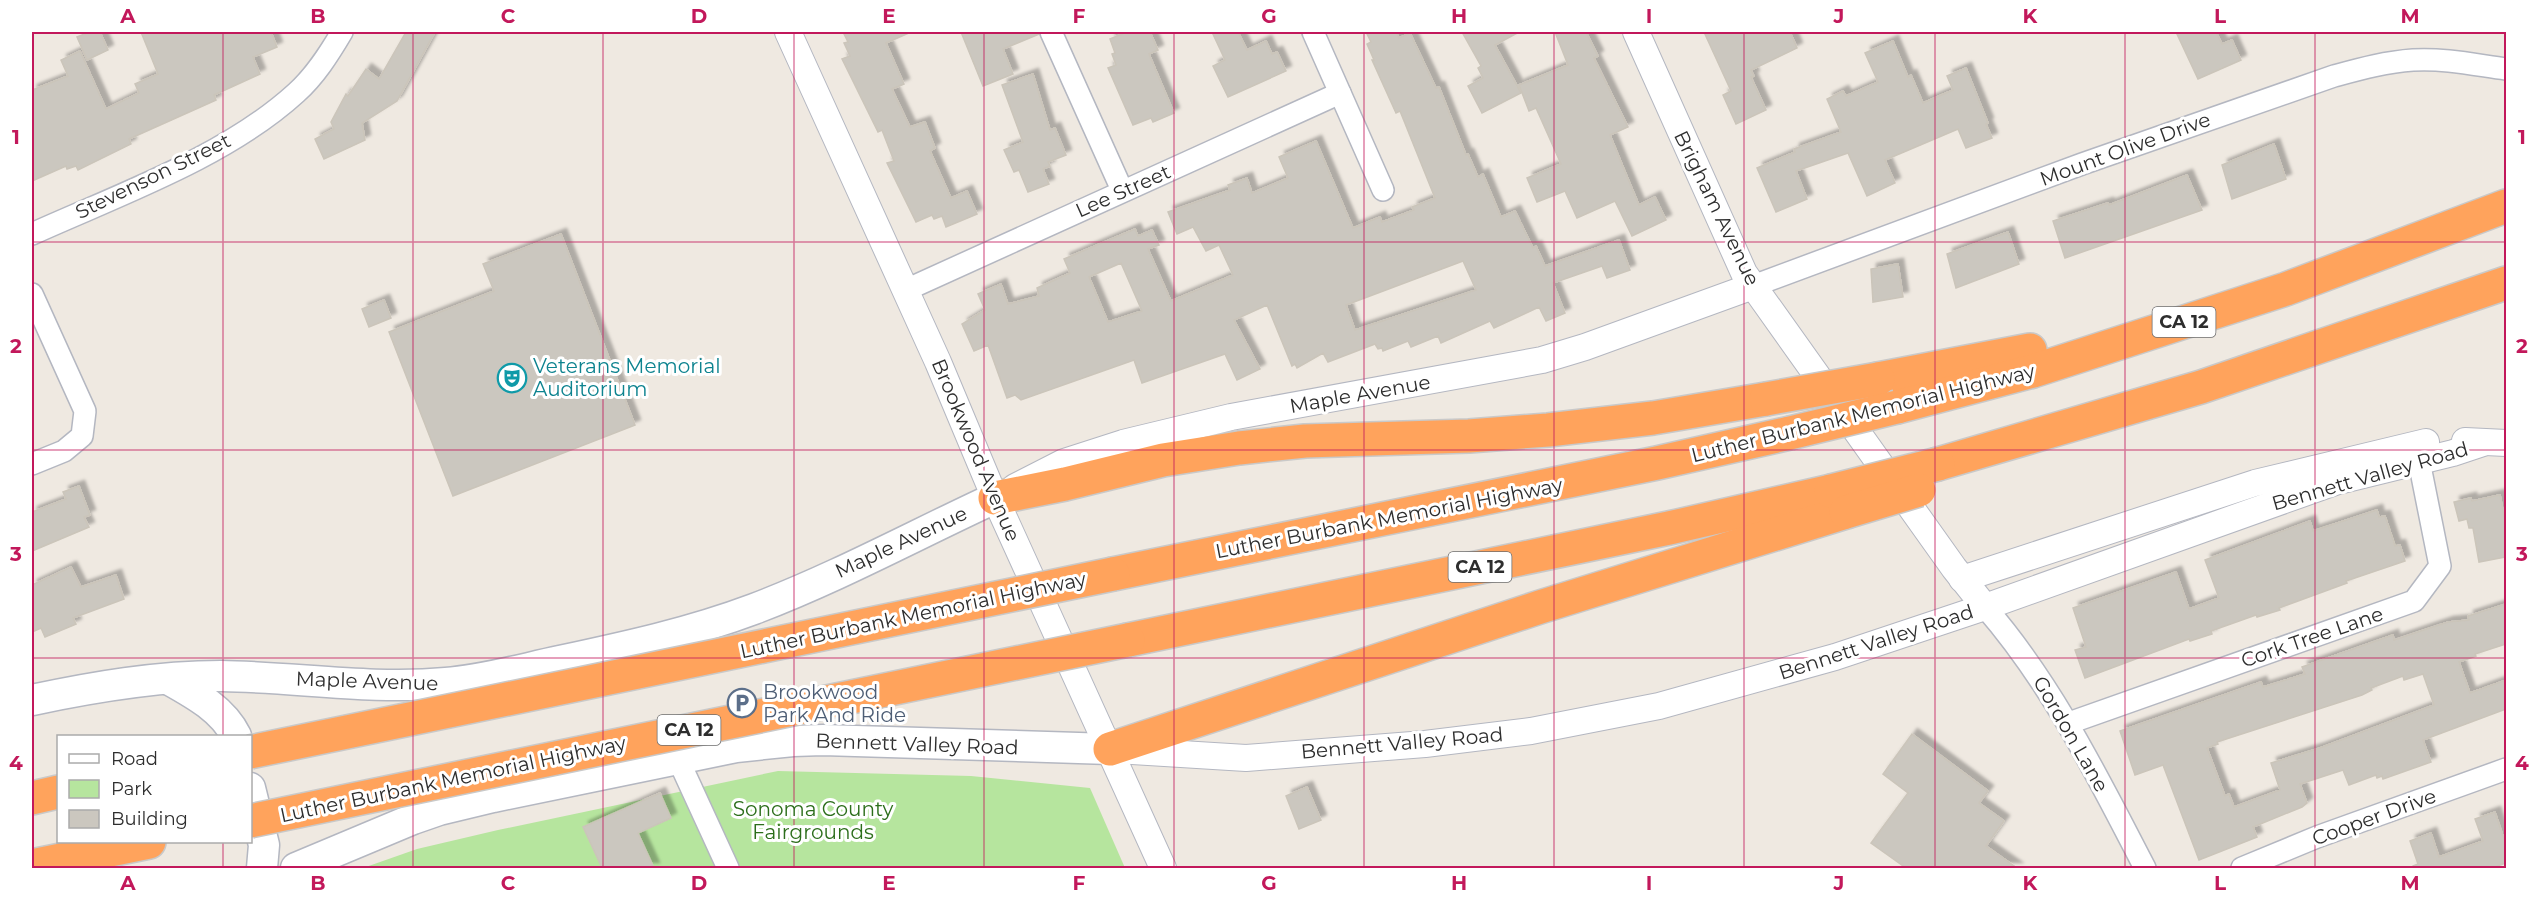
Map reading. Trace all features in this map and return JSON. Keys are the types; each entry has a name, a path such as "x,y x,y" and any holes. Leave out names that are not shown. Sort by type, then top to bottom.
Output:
{"highway":[{"name":"Luther Burbank Memorial Highway","path":"252,752 1657,464 1790,433 2033,371 2286,289 2506,206"},
{"path":"995,498 1163,460 1274,444 1469,436 1548,430 1672,415 1878,379 2037,348 2162,311 2278,272 2466,220"},
{"name":"Luther Burbank Memorial Highway","path":"252,821 1670,528 1839,502 1944,472 2287,359 2506,283"},
{"path":"1110,750 1540,607 1839,502"},
{"path":"32,798 57,792"},
{"path":"32,866 144,843"}],"main road":[{"name":"Maple Avenue","path":"32,700 105,686 168,679 228,676 366,685 433,685 470,680 664,638 724,620 789,595 995,498"},
{"path":"168,679 210,706 235,735"},
{"name":"Bennett Valley Road","path":"296,868 439,810 735,747 794,741 1110,750"},
{"path":"252,796 264,845 262,868"}],"street":[{"name":"Stevenson Street","path":"32,234 211,152 258,123 297,93 327,58 342,32"},
{"name":"Brookwood Avenue","path":"788,32 906,290 995,498 1163,868"},
{"path":"1051,32 1122,190"},
{"path":"1313,32 1383,190"},
{"name":"Brigham Avenue","path":"1636,32 1737,260 1753,286 1962,579 1985,607"},
{"name":"Mount Olive Drive","path":"1753,286 2082,164 2334,76 2375,65 2414,60 2436,60 2506,69"},
{"name":"Lee Street","path":"906,290 1340,93"},
{"name":"Maple Avenue","path":"995,498 1064,462 1123,443 1231,417 1542,360 1585,347 1753,286"},
{"path":"32,294 85,411 82,436 64,451 32,464"},
{"name":"Bennett Valley Road","path":"1962,579 2288,474 2431,441 2453,439 2494,443"},
{"name":"Bennett Valley Road","path":"1110,750 1246,758 1425,744 1569,724 1659,706 1752,682 1835,657 1985,607 2335,482 2494,443"},
{"name":"Cork Tree Lane","path":"2069,723 2414,601 2440,566 2419,461"},
{"name":"Gordon Lane","path":"1985,607 2011,636 2069,723 2145,868"},
{"path":"678,759 728,868"},
{"name":"Cooper Drive","path":"2242,868 2318,837 2506,769"}],"green space":[{"name":"Sonoma County Fairgrounds","path":"778,771 971,776 1090,788 1125,868 363,868 417,849 498,830"}],"building":[{"path":"90,32 100,32 108,50 87,60 77,37"},
{"path":"141,32 271,32 277,47 253,57 260,74 214,95 216,100 129,139 131,144 78,170 76,166 67,169 66,166 32,181 32,90 68,76 61,60 80,51 106,109 139,93 135,84 158,74"},
{"path":"406,32 435,32 397,101 362,123 365,140 324,159 315,139 334,129 331,122 346,94 348,96 366,69 379,79"},
{"path":"843,32 911,32 886,43 904,84 892,89 910,127 925,122 935,148 930,151 951,198 967,191 977,214 946,227 942,216 934,219 932,215 916,222 887,163 894,161 882,130 878,132 842,59 850,56 844,43 848,42"},
{"path":"961,32 1038,32 1039,34 1003,49 1013,74 983,86"},
{"path":"1127,32 1150,32 1158,50 1149,54 1174,113 1153,122 1151,118 1133,125 1108,68 1116,65 1110,39"},
{"path":"1212,32 1238,32 1247,50 1266,41 1272,54 1277,52 1286,71 1228,97 1213,66 1225,60"},
{"path":"1366,32 1396,32 1399,38 1410,33 1436,88 1439,87 1466,155 1468,154 1478,177 1483,174 1501,217 1515,211 1533,248 1536,246 1545,266 1619,240 1630,270 1607,278 1602,266 1553,283 1565,313 1546,321 1539,307 1494,328 1490,321 1441,343 1438,336 1411,347 1408,341 1383,351 1375,344 1328,362 1323,353 1297,368 1295,364 1292,366 1267,305 1234,320 1260,369 1237,380 1225,354 1142,383 1134,360 1021,400 1015,395 1007,398 988,345 974,351 962,324 985,310 978,294 1001,284 1008,304 1039,296 1037,288 1070,273 1064,259 1135,229 1138,236 1152,230 1159,245 1148,249 1171,301 1233,275 1219,245 1206,251 1193,227 1177,234 1168,212 1230,190 1228,185 1247,178 1252,193 1288,178 1279,157 1316,141 1353,228 1380,217 1382,222 1414,210 1412,207 1435,198 1400,111 1396,113 1372,60 1374,60 1367,44 1371,42","holes":["1463,261 1476,290 1355,330 1346,305","1121,263 1142,311 1108,322 1089,277"]},
{"path":"1462,32 1519,32 1495,45 1521,93 1482,113 1468,86 1483,78 1478,68 1481,66"},
{"path":"1555,32 1586,32 1598,56 1594,58 1628,127 1610,135 1639,205 1655,197 1666,220 1632,236 1615,201 1577,218 1565,191 1537,202 1527,178 1561,164 1536,108 1529,111 1519,85 1568,65"},
{"path":"1704,32 1790,32 1797,48 1751,70 1754,76 1751,77 1766,110 1736,124 1723,95 1731,91"},
{"path":"2176,32 2216,32 2222,44 2232,40 2241,60 2198,79"},
{"path":"1893,41 1908,77 1911,75 1923,103 1953,90 1947,76 1966,68 1992,138 1966,148 1958,129 1885,160 1895,183 1867,196 1848,153 1796,171 1807,199 1776,212 1757,168 1795,152 1794,149 1841,132 1827,99 1843,91 1846,96 1878,82 1865,53"},
{"path":"1033,74 1050,130 1055,128 1066,155 1048,162 1050,166 1043,169 1049,184 1028,192 1019,170 1014,172 1004,150 1023,142 1002,85"},
{"path":"2274,144 2286,179 2232,199 2222,165"},
{"path":"2187,175 2202,210 2065,258 2053,221 2108,203 2109,205"},
{"path":"2008,232 2019,264 1956,288 1947,254"},
{"name":"Veterans Memorial Auditorium","path":"561,234 635,425 453,496 389,332 494,291 483,264"},
{"path":"1898,264 1903,297 1873,302 1871,269"},
{"path":"384,300 391,318 369,327 362,309"},
{"path":"79,486 90,515 84,517 89,527 32,551 32,512 66,499 63,492"},
{"path":"2500,495 2506,526 2506,557 2479,562 2473,528 2469,528 2467,519 2459,521 2454,502"},
{"path":"2377,510 2379,517 2385,516 2395,546 2400,545 2405,561 2346,581 2347,583 2279,608 2280,610 2257,617 2256,615 2211,631 2212,634 2190,641 2189,639 2085,678 2075,650 2086,647 2073,608 2176,572 2189,609 2219,598 2205,560 2310,521 2313,531"},
{"path":"71,567 81,587 116,575 124,599 73,618 76,624 45,637 41,628 32,632 32,585"},
{"path":"2506,604 2506,644 2459,662 2470,693 2506,680 2506,709 2423,740 2431,762 2383,779 2382,776 2377,778 2376,775 2349,785 2343,770 2300,784 2307,803 2302,807 2253,827 2257,837 2199,860 2163,765 2135,775 2120,731 2261,682 2263,687 2305,674 2302,667 2393,635 2394,640 2448,622 2469,620 2468,616","holes":["2423,674 2434,705 2320,748 2271,763 2280,790 2234,807 2229,794 2225,796 2207,748 2218,744 2217,742 2362,695 2372,690 2371,688 2403,676 2404,680"]},
{"path":"1912,734 1988,791 1979,803 2004,821 1986,846 2017,868 1906,868 1871,843 1908,793 1883,774"},
{"path":"1307,787 1321,820 1299,829 1286,796"},
{"path":"660,793 671,818 638,833 654,868 602,868 583,827"},
{"path":"2495,812 2506,845 2506,863 2492,868 2413,868 2418,864 2410,841 2431,833 2439,857 2483,841 2475,819"}],"place":[{"name":"Veterans Memorial Auditorium","path":"512,378"},
{"name":"Brookwood Park And Ride","path":"742,703"}]}
